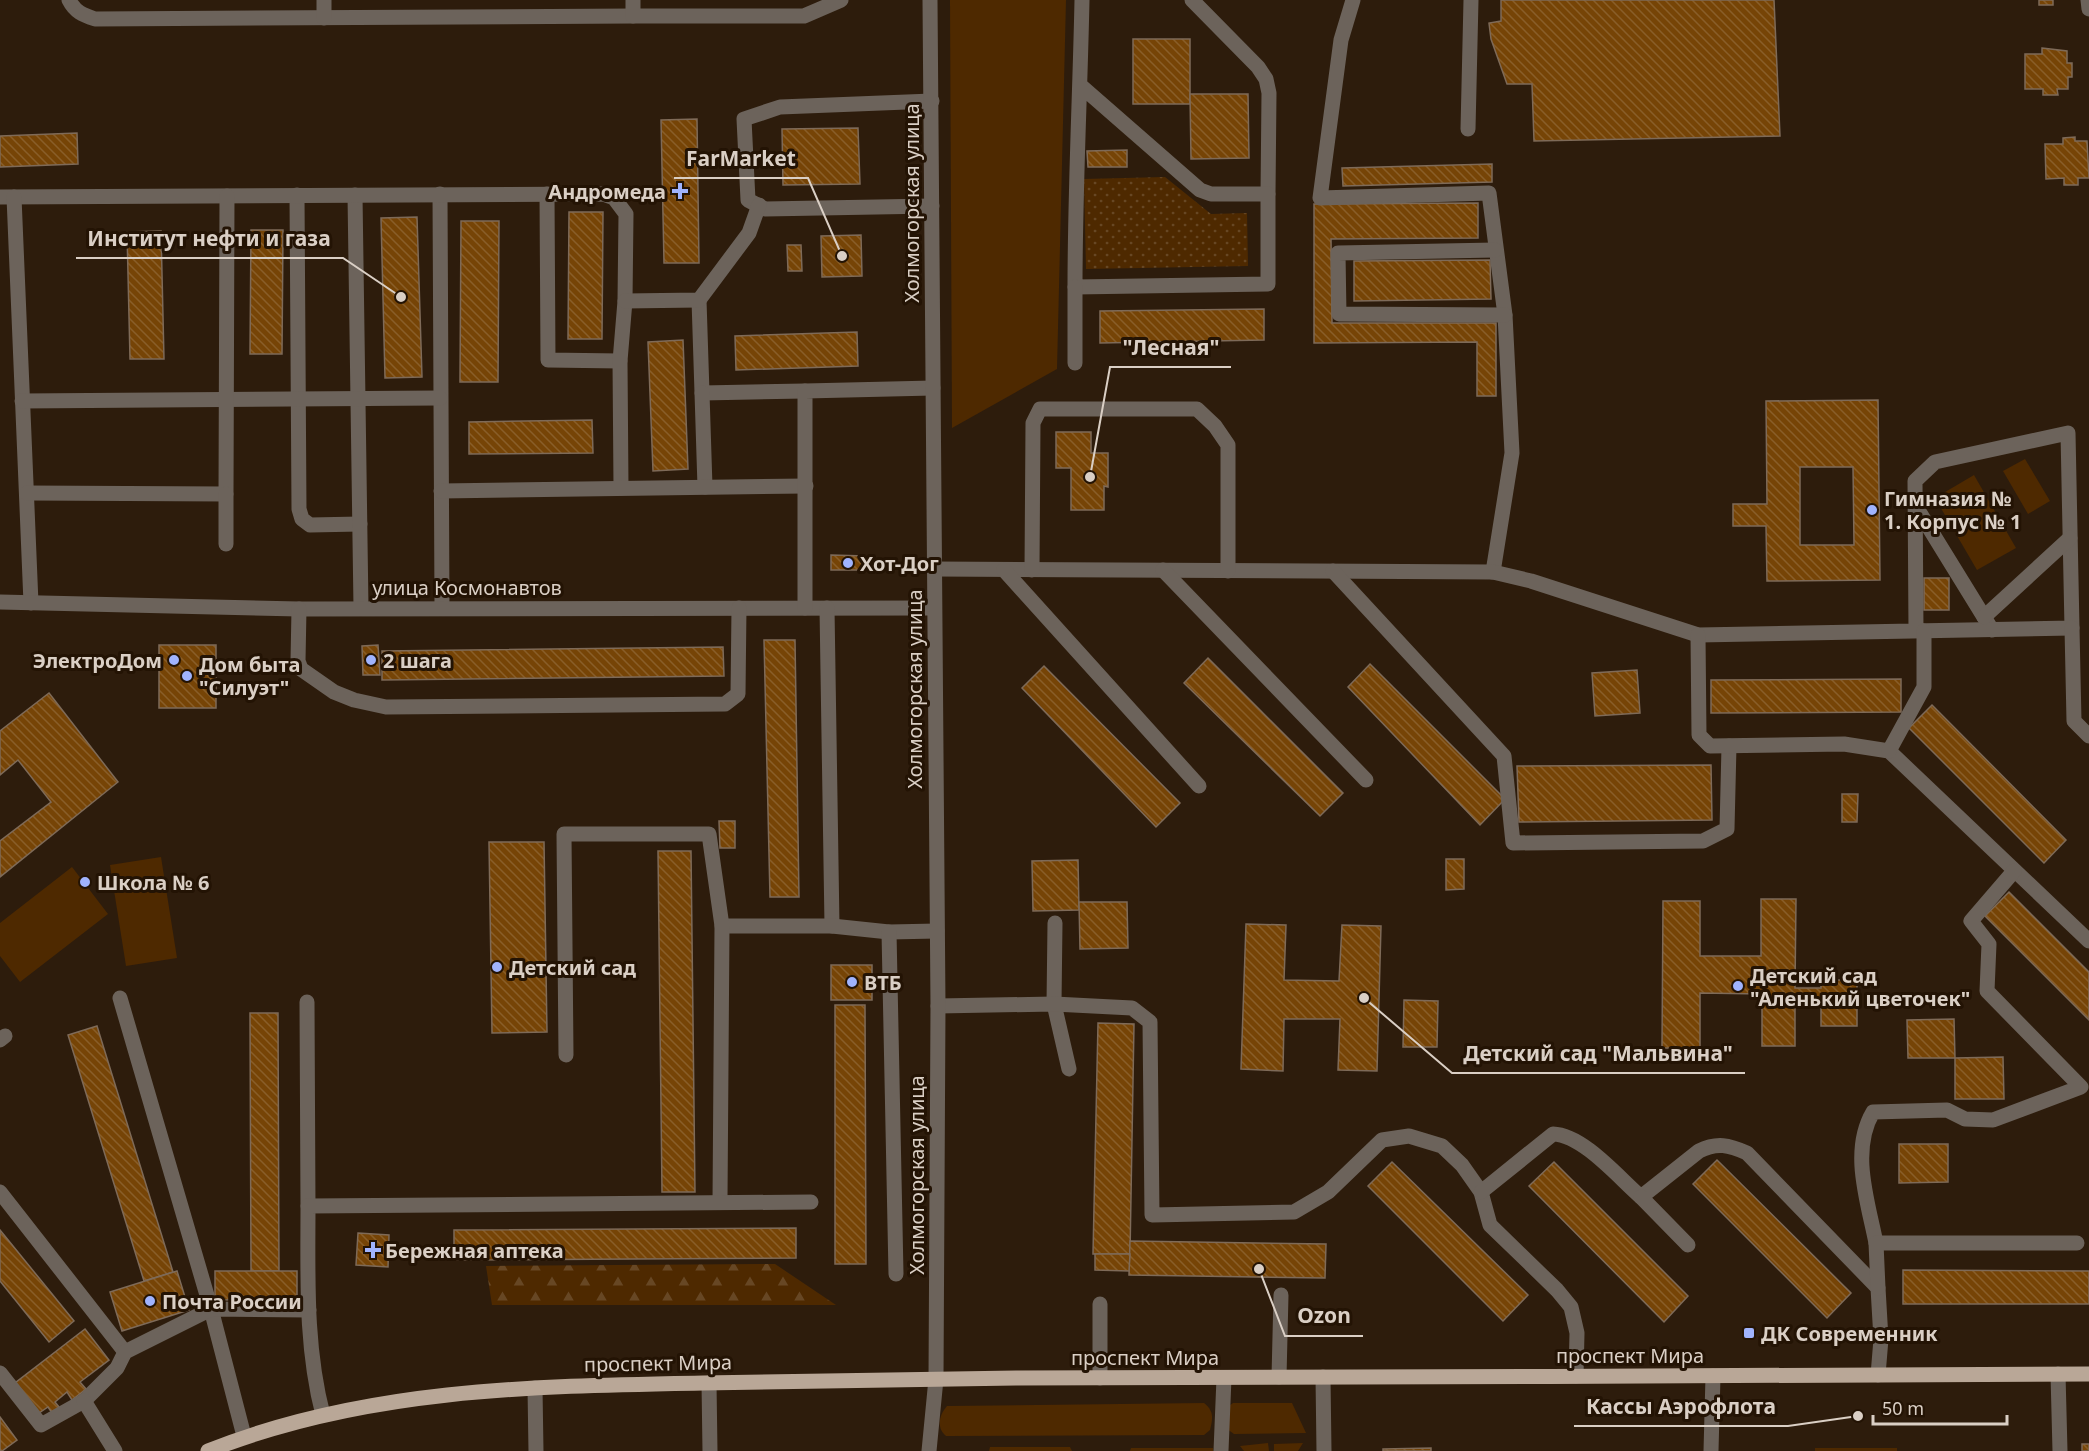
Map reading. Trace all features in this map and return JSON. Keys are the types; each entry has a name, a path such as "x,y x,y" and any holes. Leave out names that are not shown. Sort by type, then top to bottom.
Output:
{"main road":[{"name":"проспект Мира","path":"208,1451 244,1436 323,1414 389,1401 535,1388 936,1378 2089,1374"}],"street":[{"path":"69,0 72,7 82,15 95,19 804,16 841,0"},
{"path":"324,0 324,18"},
{"path":"633,0 633,16"},
{"name":"Холмогорская улица","path":"929,1451 936,1378 938,1006 930,0"},
{"path":"1075,363 1075,167 1081,86 1082,0"},
{"path":"1075,287 1268,284 1269,93 1266,79 1258,67 1192,0"},
{"path":"1353,0 1341,40 1320,198 1489,193 1505,315 1512,453 1493,572"},
{"path":"1468,129 1471,0"},
{"path":"2088,0 2089,9"},
{"path":"1081,86 1200,190 1211,194 1268,194"},
{"path":"932,101 780,107 744,119 748,200 765,209 932,206"},
{"path":"441,194 442,608"},
{"path":"547,194 548,360 620,361"},
{"path":"31,603 22,401 7,197 603,194 614,198 626,214 625,301 620,361 621,488"},
{"path":"297,195 299,509 302,519 310,525 360,524"},
{"path":"354,195 361,608"},
{"path":"226,544 227,196"},
{"path":"705,487 699,300 749,233 759,205"},
{"path":"1496,250 1338,253 1338,314 1505,315"},
{"path":"625,301 699,300"},
{"path":"702,393 933,388"},
{"path":"804,391 805,608"},
{"path":"22,401 440,398"},
{"path":"1032,570 1033,423 1040,409 1197,409 1215,426 1228,445 1228,571"},
{"path":"1889,751 1924,687 1915,481 1935,462 2067,433 2074,721 2089,735"},
{"path":"441,490 806,486"},
{"path":"27,493 226,494"},
{"path":"1915,504 1988,624"},
{"path":"1988,624 2070,538"},
{"path":"934,569 1493,572 1531,581 1698,635 1920,631 1988,624 2072,628"},
{"path":"1004,570 1198,786"},
{"path":"1163,570 1366,780"},
{"path":"1333,571 1504,756 1513,843 1703,842 1727,829 1729,746"},
{"name":"улица Космонавтов","path":"0,602 299,609 934,608"},
{"path":"299,609 298,662 301,669 334,692 354,700 386,707 408,708 725,704 738,694 739,608"},
{"path":"827,608 832,926"},
{"path":"1698,635 1699,735 1710,746 1844,744 1889,751 2014,871 2037,889 2089,941"},
{"path":"566,1055 564,834 708,834 722,926 720,1202"},
{"path":"1878,1375 1881,1339 1875,1243 1863,1173 1867,1123 1873,1112 1947,1110 1965,1119 1993,1120 2081,1087 1987,992 1989,944 1971,921 2014,871"},
{"path":"1055,923 1054,1004 1069,1069"},
{"path":"722,926 832,926 889,932 937,931"},
{"path":"889,932 896,1274"},
{"path":"120,998 211,1309 244,1436"},
{"path":"307,1002 309,1310 313,1376 323,1414"},
{"path":"938,1006 1054,1004 1132,1008 1150,1022 1152,1215 1294,1212 1328,1192 1382,1140 1409,1136 1442,1146 1462,1165 1481,1192 1490,1225 1557,1290 1571,1307 1576,1333 1576,1376"},
{"path":"1481,1192 1553,1134 1563,1134 1578,1141 1641,1197 1688,1245"},
{"path":"1641,1197 1699,1151 1710,1145 1729,1144 1747,1153 1878,1288"},
{"path":"0,1192 125,1352"},
{"path":"308,1206 811,1202"},
{"path":"1875,1243 2077,1243"},
{"path":"1280,1377 1281,1295"},
{"path":"1100,1304 1100,1378"},
{"path":"0,1373 40,1425 84,1401 117,1368 125,1352 211,1309 309,1310"},
{"path":"2058,1374 2060,1451"},
{"path":"1711,1451 1713,1376"},
{"path":"1221,1451 1224,1377"},
{"path":"1323,1377 1324,1451"},
{"path":"709,1383 710,1451"},
{"path":"535,1388 536,1451"},
{"path":"84,1401 115,1451"}],"green space":[{"path":"950,0 1066,0 1057,369 952,428"},
{"path":"1165,177 1211,214 1247,213 1248,266 1086,269 1084,179"},
{"path":"2025,459 2050,501 2028,514 2003,471"},
{"path":"1974,475 2016,548 1977,570 1935,498"},
{"path":"161,857 177,958 126,966 110,865"},
{"path":"72,867 108,914 20,982 0,956 0,923"},
{"path":"775,1264 836,1305 492,1305 486,1266"},
{"path":"1204,1403 1210,1409 1212,1418 1210,1430 1204,1435 946,1436 940,1425 942,1413 947,1406"},
{"path":"1233,1403 1292,1403 1306,1433 1234,1434 1227,1429 1229,1406"},
{"path":"1268,1443 1269,1451 1244,1451 1240,1446"},
{"path":"1303,1443 1298,1451 1274,1451 1274,1444"},
{"path":"990,1447 1070,1447 1072,1451 989,1451"},
{"path":"1131,1448 1213,1448 1213,1451 1130,1451"},
{"path":"1815,1448 1897,1448 1897,1451 1815,1451"}],"building":[{"path":"1501,0 1774,0 1780,136 1534,141 1532,84 1507,84 1491,39 1489,23 1501,21"},
{"path":"2039,0 2053,0 2053,5 2039,5"},
{"path":"1133,39 1190,39 1190,104 1133,104"},
{"path":"2042,48 2067,51 2067,63 2072,63 2072,77 2068,77 2068,89 2057,89 2058,95 2043,95 2043,89 2025,89 2025,54 2042,54"},
{"path":"1190,94 1248,94 1249,158 1191,159"},
{"name":"Андромеда","path":"697,119 699,263 664,263 661,120"},
{"path":"858,128 860,184 783,185 782,129"},
{"path":"77,133 78,164 0,167 0,136"},
{"path":"2075,137 2075,141 2087,141 2089,178 2078,178 2078,185 2064,185 2064,178 2046,179 2045,144 2063,144 2063,138"},
{"path":"1127,150 1127,167 1088,167 1087,151"},
{"path":"1492,164 1492,182 1343,186 1342,168"},
{"path":"1478,203 1478,238 1331,239 1332,323 1496,323 1496,396 1477,396 1477,342 1314,343 1314,204"},
{"path":"569,212 603,212 602,339 568,339"},
{"path":"417,217 422,377 385,378 381,218"},
{"path":"461,221 499,221 498,382 460,382"},
{"path":"251,230 283,230 282,354 250,354"},
{"path":"161,231 164,359 130,359 127,232"},
{"path":"861,235 862,276 822,277 821,236"},
{"path":"787,245 801,245 802,271 788,271"},
{"path":"1490,260 1491,299 1354,301 1354,261"},
{"path":"1264,309 1264,340 1100,343 1100,311"},
{"path":"857,332 858,366 736,370 735,336"},
{"path":"683,340 688,469 653,471 648,342"},
{"path":"1878,400 1880,580 1767,581 1766,526 1733,526 1733,504 1767,504 1766,401","holes":["1800,467 1853,467 1854,545 1800,545"]},
{"path":"592,420 593,453 469,454 469,422"},
{"path":"1056,432 1091,432 1091,453 1108,453 1108,487 1104,486 1104,510 1071,510 1071,468 1056,468"},
{"name":"Хот-Дог","path":"831,555 865,556 865,570 831,570"},
{"path":"1924,578 1949,578 1949,610 1924,610"},
{"path":"764,640 795,640 799,897 770,897"},
{"name":"Дом быта \"Силуэт\"","path":"159,645 216,645 216,708 159,708"},
{"name":"2 шага","path":"378,645 380,675 363,675 362,646"},
{"path":"723,647 724,676 382,680 382,651"},
{"path":"1208,658 1343,793 1320,816 1184,683"},
{"path":"1370,664 1505,799 1480,825 1348,687"},
{"path":"1044,666 1180,803 1156,827 1022,688"},
{"path":"1637,670 1640,713 1595,716 1592,673"},
{"path":"1901,679 1901,712 1711,713 1711,680"},
{"path":"49,693 118,782 0,877 0,841 51,802 18,760 0,775 0,731"},
{"path":"1932,705 2066,840 2044,863 1909,728"},
{"path":"1711,765 1712,820 1519,822 1517,766"},
{"path":"1842,794 1858,794 1857,822 1842,822"},
{"path":"719,821 735,821 735,848 720,848"},
{"path":"489,842 544,842 547,1032 492,1033"},
{"path":"658,851 691,851 695,1192 662,1192"},
{"path":"1446,859 1464,859 1464,889 1446,890"},
{"path":"1078,860 1079,910 1033,911 1032,861"},
{"path":"2009,892 2089,972 2089,1020 1985,916"},
{"path":"1761,899 1796,899 1795,988 1821,988 1821,980 1857,980 1857,1026 1821,1026 1821,1002 1795,1002 1795,1046 1762,1046 1762,994 1700,993 1700,1048 1662,1048 1663,901 1700,901 1700,956 1761,956"},
{"path":"1079,902 1127,902 1128,948 1080,949"},
{"path":"1246,924 1286,925 1284,980 1339,981 1342,925 1381,926 1377,1071 1338,1070 1340,1019 1284,1019 1283,1071 1241,1069"},
{"name":"ВТБ","path":"831,965 872,965 872,1000 831,1000"},
{"path":"1404,1000 1438,1001 1437,1047 1403,1047"},
{"path":"835,1005 865,1005 866,1264 835,1264"},
{"path":"250,1013 278,1013 279,1271 251,1271"},
{"path":"1954,1019 1955,1058 1908,1058 1907,1020"},
{"path":"1098,1023 1134,1024 1130,1254 1093,1254"},
{"path":"97,1026 173,1272 144,1281 68,1035"},
{"path":"2003,1057 2004,1099 1955,1099 1955,1058"},
{"path":"1899,1144 1948,1144 1948,1182 1899,1183"},
{"path":"1717,1160 1851,1293 1827,1318 1693,1184"},
{"path":"1392,1162 1528,1295 1503,1321 1368,1186"},
{"path":"1554,1162 1688,1296 1664,1322 1529,1186"},
{"path":"796,1228 796,1258 454,1260 454,1230"},
{"path":"0,1230 74,1321 49,1342 0,1281"},
{"name":"Бережная аптека","path":"358,1233 389,1235 388,1267 356,1265"},
{"path":"1130,1241 1326,1244 1325,1278 1129,1275"},
{"path":"1095,1254 1130,1254 1129,1271 1095,1270"},
{"path":"1903,1270 2089,1271 2089,1304 1903,1304"},
{"path":"177,1271 189,1310 122,1331 110,1292"},
{"path":"215,1271 297,1271 297,1299 215,1300"},
{"path":"85,1329 109,1360 80,1382 86,1389 72,1400 67,1392 55,1402 59,1407 52,1413 48,1407 39,1413 15,1383"},
{"path":"0,1417 17,1440 2,1451 0,1451"},
{"path":"2082,1444 2089,1444 2089,1451 2082,1451"},
{"path":"1431,1448 1431,1451 1383,1451 1383,1449"}],"place":[{"name":"Андромеда","path":"680,191"},
{"name":"FarMarket","path":"842,256"},
{"name":"Институт нефти и газа","path":"401,297"},
{"name":"\"Лесная\"","path":"1090,477"},
{"name":"Гимназия № 1. Корпус № 1","path":"1872,510"},
{"name":"Хот-Дог","path":"848,563"},
{"name":"ЭлектроДом","path":"174,660"},
{"name":"2 шага","path":"371,660"},
{"name":"Дом быта \"Силуэт\"","path":"187,676"},
{"name":"Школа № 6","path":"85,882"},
{"name":"Детский сад","path":"497,967"},
{"name":"ВТБ","path":"852,982"},
{"name":"Детский сад \"Аленький цветочек\"","path":"1738,986"},
{"name":"Детский сад \"Мальвина\"","path":"1364,998"},
{"name":"Бережная аптека","path":"373,1250"},
{"name":"Ozon","path":"1259,1269"},
{"name":"Почта России","path":"150,1301"},
{"name":"ДК Современник","path":"1749,1333"},
{"name":"Кассы Аэрофлота","path":"1858,1416"}]}
